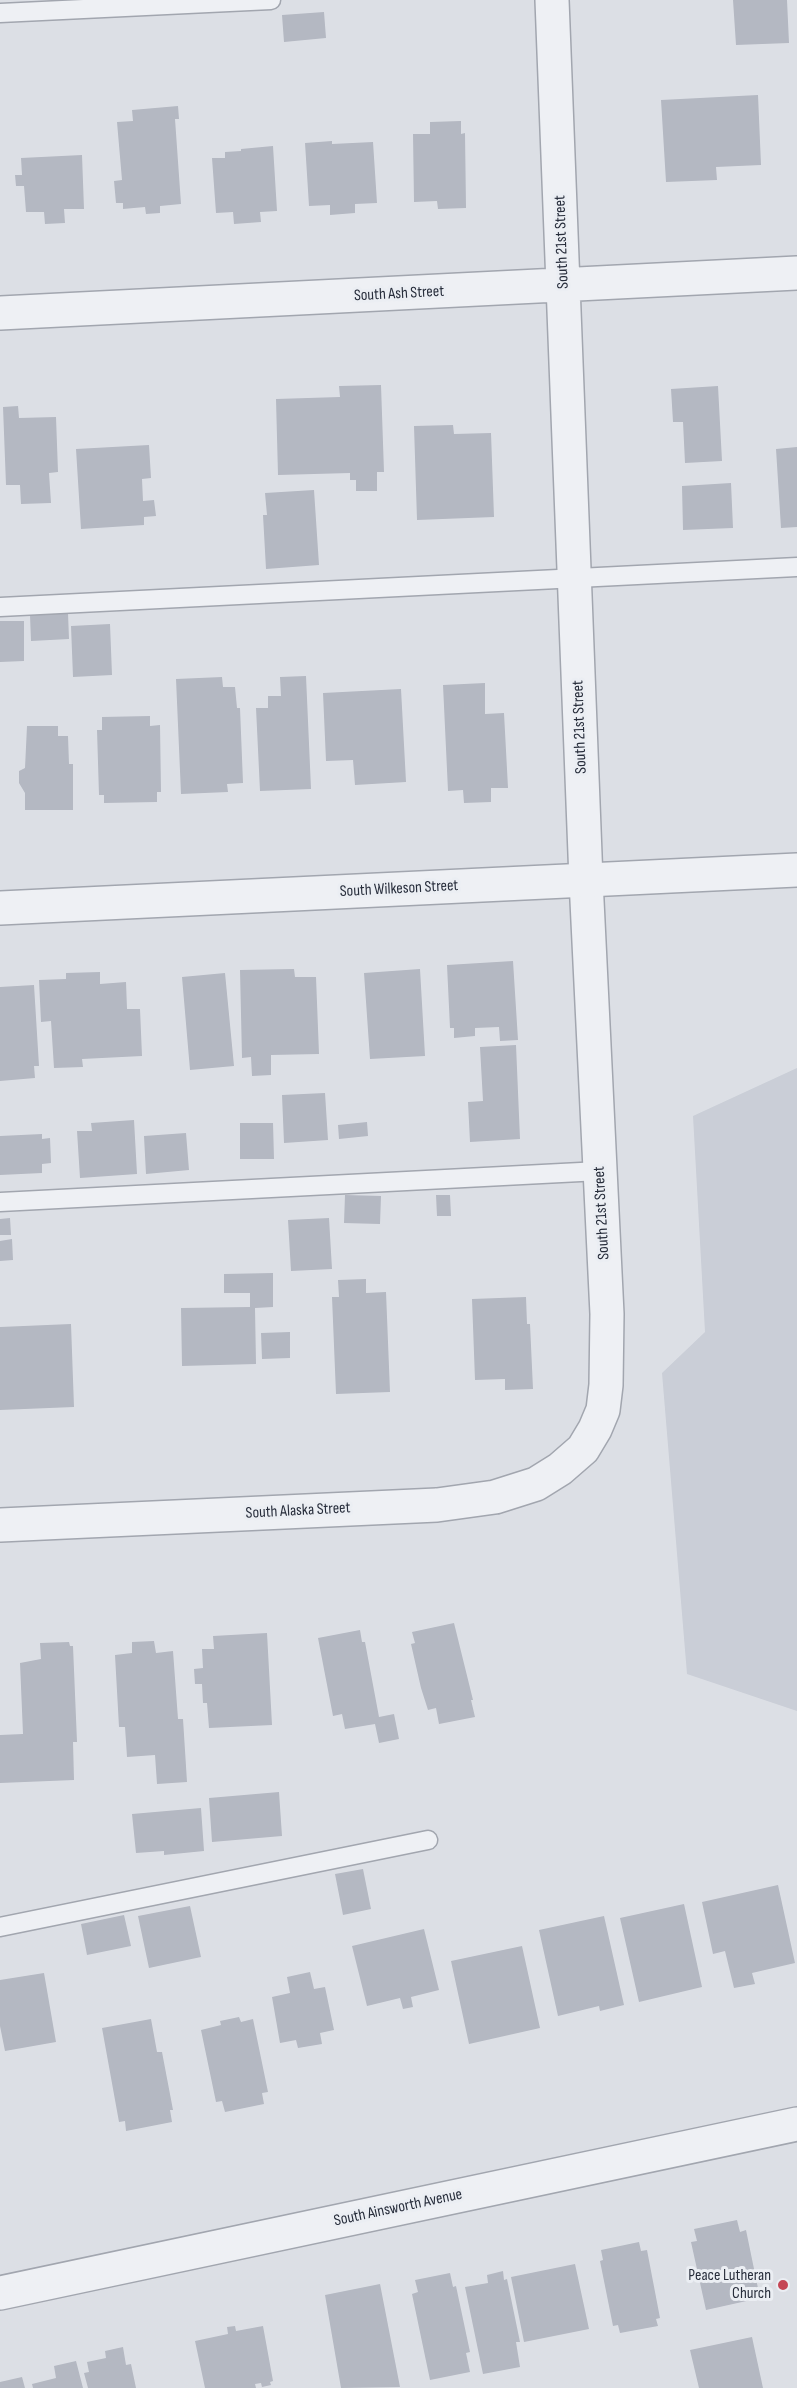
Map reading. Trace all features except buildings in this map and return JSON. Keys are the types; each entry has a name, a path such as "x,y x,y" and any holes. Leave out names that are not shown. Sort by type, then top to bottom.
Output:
{"street":[{"name":"South 21st Street","path":"552,0 586,880 607,1314 606,1385 603,1410 583,1449"},
{"name":"South Ash Street","path":"0,313 797,273"},
{"name":"South Wilkeson Street","path":"0,908 797,870"},
{"name":"South Alaska Street","path":"0,1525 437,1505 495,1497 536,1484 560,1469 583,1449"},
{"name":"South Ainsworth Avenue","path":"0,2293 797,2124"}],"lane":[{"path":"0,13 271,0"},
{"path":"0,607 575,580 797,567"},
{"path":"0,1202 600,1171"},
{"path":"0,1927 428,1840"}],"shaded area":[{"path":"797,1068 797,1711 687,1674 662,1373 705,1332 693,1116"}],"place":[{"name":"Peace Lutheran Church","path":"783,2285"}]}
